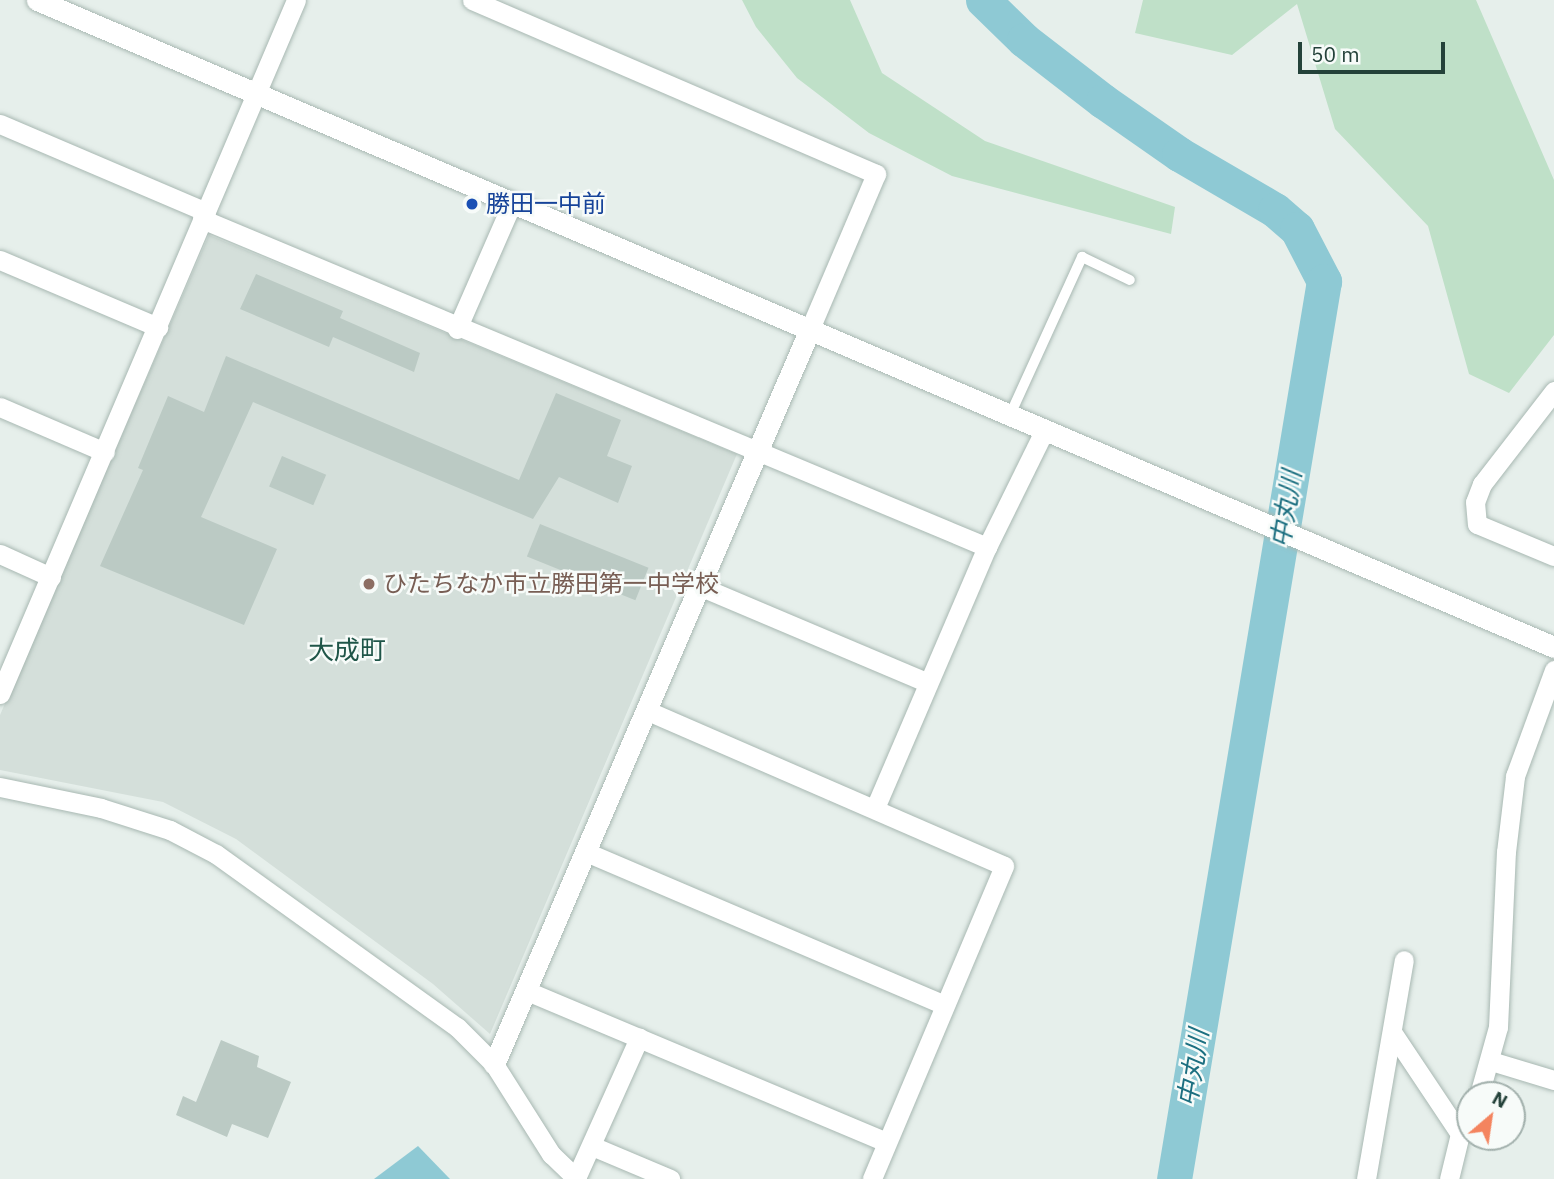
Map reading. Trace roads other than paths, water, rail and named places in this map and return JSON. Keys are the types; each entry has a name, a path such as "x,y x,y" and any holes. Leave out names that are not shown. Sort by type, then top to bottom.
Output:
{"street":[{"path":"37,0 1554,647"},
{"path":"2,684 105,452 296,0"},
{"path":"472,0 876,174 759,452 494,1064"},
{"path":"0,124 457,329 986,547"},
{"path":"457,329 512,203"},
{"path":"0,260 158,327"},
{"path":"1554,391 1482,484 1475,502 1477,524 1554,556"},
{"path":"0,407 105,452"},
{"path":"875,808 926,682 986,547 1045,429"},
{"path":"0,554 51,576"},
{"path":"699,586 926,682"},
{"path":"1484,1081 1491,1061 1503,982 1506,852 1515,776 1554,670"},
{"path":"648,710 1004,866 872,1179"},
{"path":"0,787 101,808 170,830 216,854 424,1000 494,1064 551,1154 577,1179 639,1038"},
{"path":"586,852 946,1005"},
{"path":"1366,1179 1404,960"},
{"path":"527,991 887,1142"},
{"path":"1392,1032 1456,1128"},
{"path":"1491,1061 1554,1080"},
{"path":"592,1146 670,1179"},
{"path":"1453,1176 1457,1151"}],"lane":[{"path":"1010,415 1082,257 1130,280"}],"water":[{"path":"418,1146 450,1179 374,1179"}],"waterway":[{"name":"中丸川","path":"983,0 1024,40 1103,101 1179,154 1275,210 1297,229 1324,281 1174,1179"}],"place":[{"name":"勝田一中前","path":"472,204"},
{"name":"ひたちなか市立勝田第一中学校","path":"369,584"}],"district":[{"name":"大成町","path":"347,650"}]}
